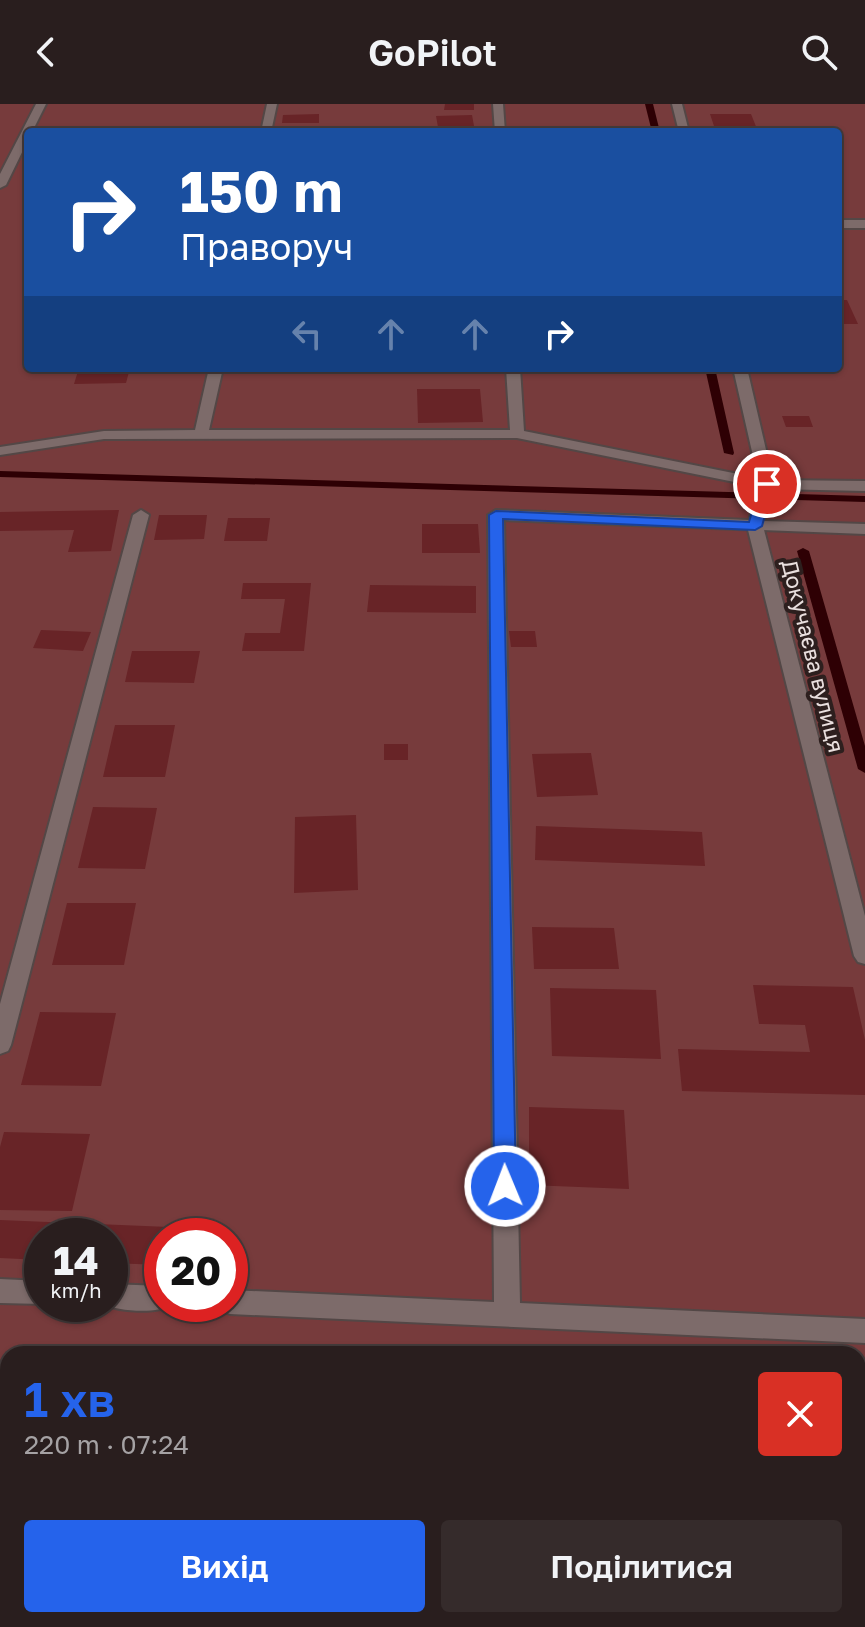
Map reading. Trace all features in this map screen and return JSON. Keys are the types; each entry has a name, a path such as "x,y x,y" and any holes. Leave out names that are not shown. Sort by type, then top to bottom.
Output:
{"street":[{"path":"29,128 41,104"},
{"path":"267,128 272,104"},
{"path":"498,104 500,128"},
{"path":"677,104 683,128"},
{"path":"0,185 24,138"},
{"path":"842,224 865,224"},
{"path":"201,435 215,372"},
{"path":"513,372 517,434"},
{"path":"741,372 767,484 755,526"},
{"path":"0,451 104,435 517,434 767,484 865,486"},
{"path":"0,1045 141,515"},
{"path":"507,1314 496,515 865,529"},
{"name":"Докучаєва вулиця","path":"755,526 865,956"},
{"path":"0,1291 24,1292"},
{"path":"248,1303 865,1331"}],"shaded area":[{"path":"0,104 865,104 865,1346 0,1346"}],"building":[{"path":"445,104 474,104 474,110 444,110"},
{"path":"319,114 319,123 282,123 283,115"},
{"path":"710,114 751,114 757,128 715,128"},
{"path":"472,115 474,126 438,127 436,116"},
{"path":"842,300 847,300 858,324 842,324"},
{"path":"78,372 129,372 126,383 74,384"},
{"path":"417,389 480,389 483,422 418,423"},
{"path":"782,416 809,416 813,427 786,427"},
{"path":"119,510 111,551 68,552 74,530 0,531 0,512"},
{"path":"159,515 207,515 204,539 154,540"},
{"path":"228,518 270,518 267,541 224,541"},
{"path":"422,524 478,524 480,553 422,553"},
{"path":"243,583 311,583 304,651 242,651 245,633 280,633 285,599 241,599"},
{"path":"370,585 476,586 476,613 367,612"},
{"path":"41,630 91,632 83,651 33,648"},
{"path":"509,631 535,631 537,647 511,647"},
{"path":"132,651 200,651 194,683 125,682"},
{"path":"115,725 175,725 165,777 103,777"},
{"path":"384,744 408,744 408,760 384,760"},
{"path":"591,753 598,795 537,797 532,754"},
{"path":"93,807 157,808 145,869 78,868"},
{"path":"356,815 358,890 294,893 295,817"},
{"path":"536,826 702,832 705,866 535,860"},
{"path":"67,903 136,903 124,965 52,965"},
{"path":"532,927 614,928 619,969 534,969"},
{"path":"753,985 853,987 865,1040 865,1095 682,1091 678,1049 810,1052 805,1025 759,1024"},
{"path":"550,988 656,990 661,1059 552,1056"},
{"path":"40,1012 116,1013 101,1086 21,1085"},
{"path":"529,1107 624,1110 629,1189 529,1185"},
{"path":"4,1132 90,1134 72,1211 0,1210 0,1147"},
{"path":"0,1220 24,1221 24,1259 0,1258"},
{"path":"128,1225 144,1226 144,1264 128,1264"}],"waterway":[{"path":"649,104 655,128"},
{"path":"711,372 729,453"},
{"path":"0,474 865,499"},
{"path":"803,551 865,769"}],"route":[{"path":"505,1186 496,515 755,526 767,484"}]}
